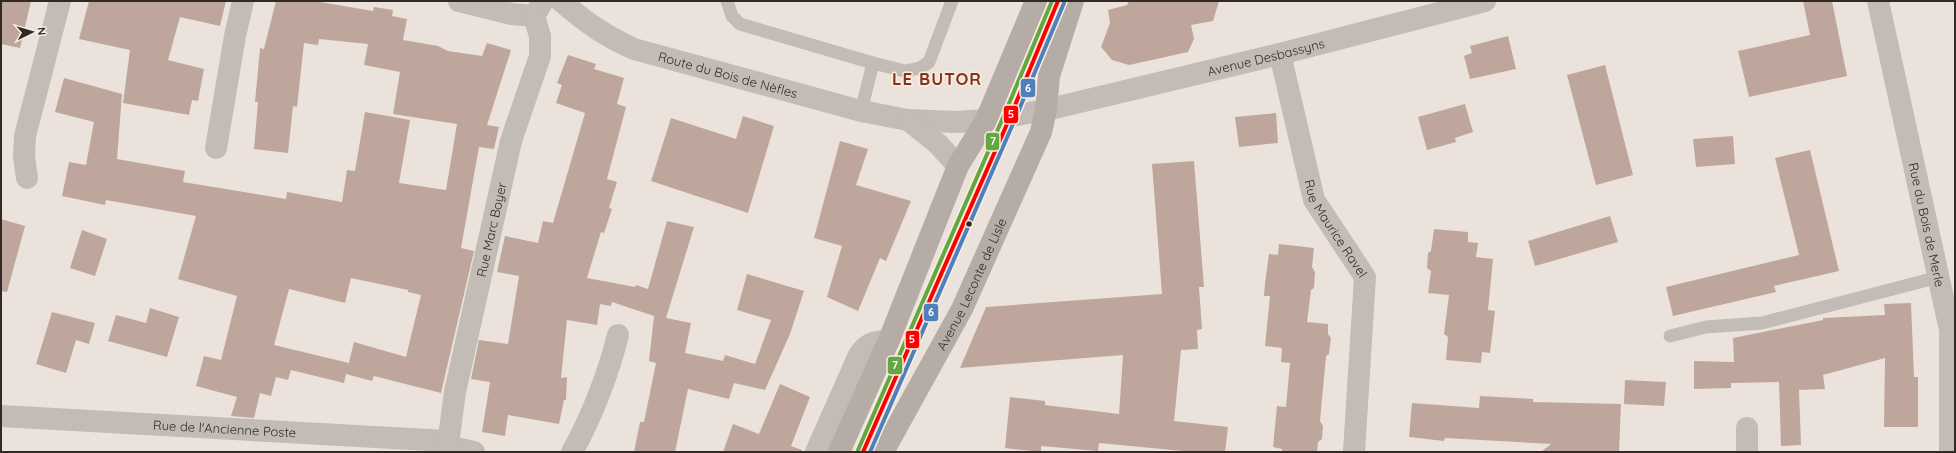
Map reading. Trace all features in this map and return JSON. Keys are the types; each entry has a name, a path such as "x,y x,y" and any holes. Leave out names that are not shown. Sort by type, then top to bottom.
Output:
{"main road":[{"path":"839,452 889,340 958,166 986,120 1036,1"},
{"name":"Avenue Leconte de Lisle","path":"883,452 962,309 1041,132 1046,110 1049,76 1073,1"}],"street":[{"path":"27,178 24,157 25,136 60,1"},
{"path":"216,148 235,36 243,1"},
{"path":"459,1 512,14 539,8"},
{"name":"Route du Bois de Nèfles","path":"561,1 585,22 601,33 634,49 861,111 908,120 957,122 986,120 1046,110"},
{"name":"Avenue Desbassyns","path":"1046,110 1280,54 1485,1"},
{"name":"Rue du Bois de Merle","path":"1878,1 1952,330 1950,452"},
{"name":"Rue Marc Boyer","path":"447,446 455,392 511,141 540,56 539,8"},
{"name":"Rue Maurice Ravel","path":"1280,54 1314,200 1364,277 1354,452"},
{"name":"Route du Bois de Nèfles","path":"908,120 938,144 958,166"},
{"path":"572,452 581,437 613,357 618,335"},
{"path":"816,452 859,355 865,346 874,342 889,340"},
{"name":"Rue de l'Ancienne Poste","path":"1,416 447,446"},
{"path":"1747,428 1747,452"},
{"path":"447,446 474,452"}],"lane":[{"path":"727,1 732,16 740,24 905,71 920,68 929,62 952,1"},
{"path":"863,452 1011,116 1058,1"},
{"path":"861,111 873,63"},
{"path":"1670,336 1706,327 1762,323 1939,277"}],"building":[{"path":"1,1 31,1 20,48 1,44"},
{"path":"89,1 226,1 220,26 180,17 168,60 204,69 198,101 192,100 189,115 123,103 130,50 79,39"},
{"path":"276,1 314,1 373,11 374,7 393,10 392,16 407,19 403,40 438,46 448,51 482,56 487,43 511,50 487,125 499,127 494,149 479,147 461,248 474,251 441,393 374,376 372,381 346,374 344,383 291,370 288,380 276,377 271,396 260,393 254,418 231,416 237,397 196,386 204,356 221,360 237,296 178,279 196,216 106,200 105,205 62,196 69,162 86,165 94,122 55,112 64,78 122,94 117,159 185,171 183,182 286,199 287,192 342,202 347,170 355,171 365,112 410,120 399,183 446,190 457,124 393,114 400,72 364,65 368,44 319,39 318,45 304,43 297,107 293,106 288,153 254,149 258,102 255,102 260,48 264,49","holes":["351,278 408,290 408,292 421,295 406,357 354,342 349,363 274,345 289,289 345,303"]},
{"path":"1129,1 1219,1 1213,21 1191,25 1194,39 1188,52 1129,65 1112,60 1101,47 1110,23 1108,10 1127,5"},
{"path":"1803,1 1832,1 1847,76 1749,97 1738,51 1810,35"},
{"path":"1508,36 1516,69 1470,79 1464,56 1472,53 1470,46"},
{"path":"568,55 596,64 594,69 624,78 617,104 626,107 607,179 617,182 609,208 612,209 604,233 601,232 587,278 635,287 636,285 648,289 667,221 694,227 666,318 691,323 685,353 723,361 725,355 755,364 771,320 737,310 747,274 804,291 790,334 765,390 734,383 729,399 688,389 675,452 634,452 640,422 644,422 656,363 649,361 654,316 612,302 611,306 600,304 597,325 567,320 561,378 567,377 566,400 564,400 559,424 508,415 505,436 482,432 490,382 471,379 479,340 508,344 519,276 497,272 505,236 538,243 543,221 553,223 585,113 556,103 562,85 557,83"},
{"path":"1605,65 1633,175 1596,185 1567,75"},
{"path":"1465,104 1473,132 1455,138 1456,142 1427,150 1418,117"},
{"path":"1276,113 1278,143 1239,147 1235,117"},
{"path":"743,116 774,126 748,213 651,181 671,118 736,139"},
{"path":"1733,136 1735,164 1696,167 1693,139"},
{"path":"840,141 868,149 856,185 911,201 886,261 880,258 858,311 827,297 842,246 814,238"},
{"path":"1810,150 1839,271 1774,286 1776,292 1673,316 1666,287 1799,255 1775,158"},
{"path":"1194,161 1204,287 1199,287 1202,329 1197,330 1198,349 1181,350 1174,421 1228,427 1225,452 1193,452 1099,443 1098,451 1041,446 1041,452 1005,448 1010,397 1045,401 1045,405 1119,414 1123,355 960,368 986,307 1162,294 1152,164"},
{"path":"1610,216 1618,242 1535,266 1528,241"},
{"path":"1,219 25,226 7,292 1,291"},
{"path":"1434,229 1468,232 1468,242 1478,243 1476,257 1493,259 1488,310 1495,311 1490,353 1482,352 1481,363 1446,360 1448,337 1444,334 1449,295 1428,293 1431,271 1427,268 1428,253 1431,251"},
{"path":"82,230 107,239 95,276 70,268"},
{"path":"1279,244 1314,248 1312,267 1315,272 1314,288 1311,290 1307,322 1328,324 1328,334 1331,338 1329,354 1326,356 1320,421 1323,426 1322,439 1318,442 1317,452 1282,452 1282,449 1273,447 1277,406 1286,407 1290,363 1281,362 1282,348 1265,346 1270,296 1264,296 1265,283 1269,254 1278,255"},
{"path":"1911,303 1914,377 1918,377 1918,427 1884,427 1885,358 1823,375 1825,389 1799,390 1801,445 1781,446 1779,382 1731,383 1731,388 1694,389 1694,361 1734,362 1733,338 1823,320 1823,318 1885,315 1884,304"},
{"path":"150,308 179,317 167,357 108,341 116,315 146,323"},
{"path":"52,312 95,323 89,344 76,340 66,373 36,364"},
{"path":"1625,380 1666,382 1664,406 1624,404"},
{"path":"780,384 810,397 791,446 802,450 802,452 723,452 733,424 759,434"},
{"path":"1480,396 1533,399 1533,402 1621,404 1619,452 1541,452 1551,444 1445,438 1444,441 1409,437 1412,403 1479,408"}],"transit line":[{"name":"7","path":"858,450 1005,113 1052,1"},
{"name":"5","path":"863,452 1011,115 1058,1"},
{"name":"6","path":"870,452 1064,3"}],"district":[{"name":"LE BUTOR","path":"937,79"}]}
